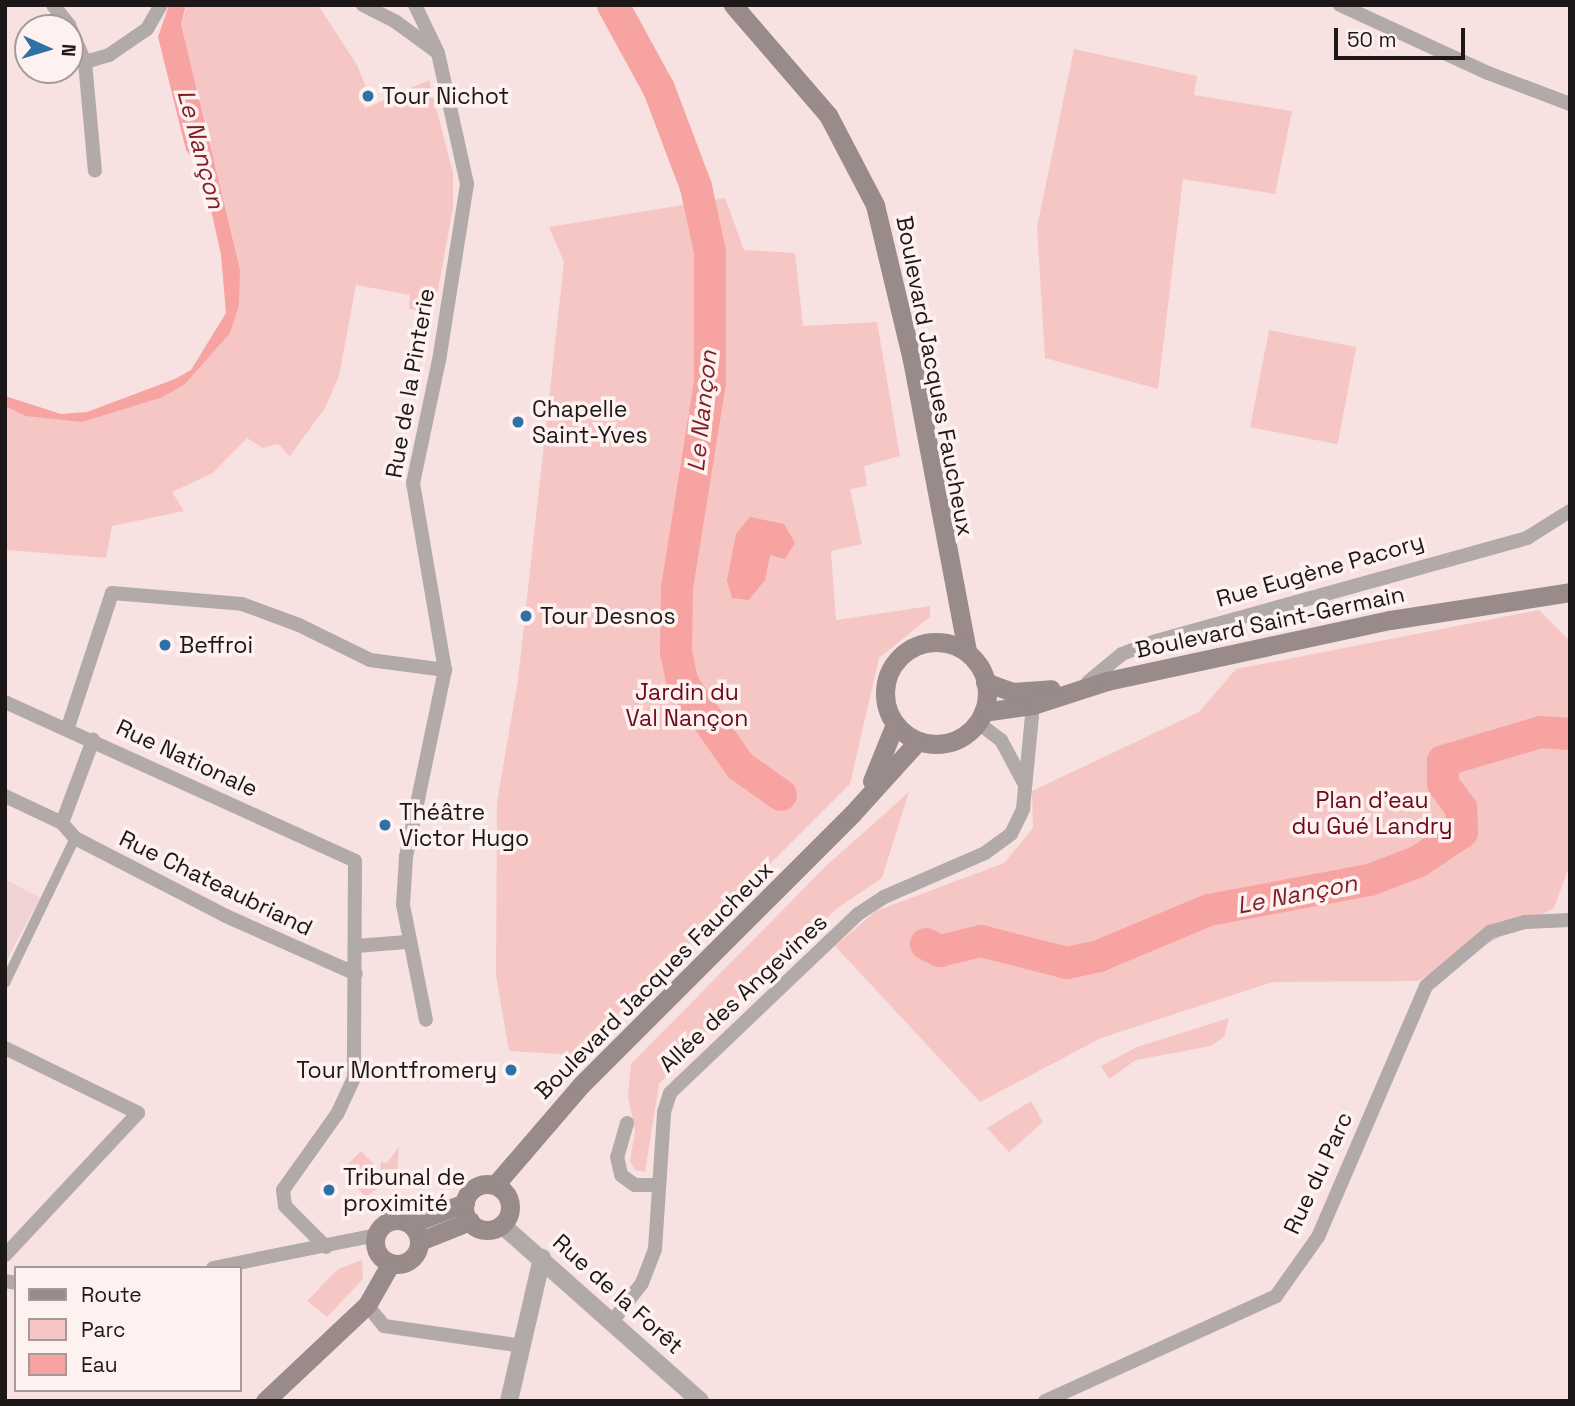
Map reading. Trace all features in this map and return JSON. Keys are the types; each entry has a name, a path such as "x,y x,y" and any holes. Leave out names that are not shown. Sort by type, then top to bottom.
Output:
{"main road":[{"name":"Boulevard Jacques Faucheux","path":"733,5 828,115 875,205 912,360 952,592 967,652"},
{"name":"Boulevard Jacques Faucheux","path":"937,642 952,592"},
{"name":"Boulevard Saint-Germain","path":"980,717 1033,705 1097,682 1390,620 1570,592"},
{"path":"937,642 967,652 985,682 980,717 951,741 918,741 895,724 885,693 891,669 906,651 937,642"},
{"name":"Rue Eugène Pacory","path":"985,682 1012,692 1033,692 1097,682"},
{"name":"Boulevard Jacques Faucheux","path":"853,813 874,779 895,724"},
{"name":"Boulevard Jacques Faucheux","path":"495,1185 582,1084 853,813 918,741"},
{"path":"495,1185 509,1200 509,1213 502,1225 481,1229 467,1212 473,1189 495,1185"},
{"path":"391,1264 380,1255 377,1235 390,1222 415,1232 467,1212"},
{"path":"265,1401 367,1305 391,1264 411,1260 415,1232"}],"street":[{"path":"53,5 69,25 85,62 95,171"},
{"path":"85,62 109,55 147,29 161,5"},
{"path":"363,5 396,22 438,53"},
{"name":"Rue de la Pinterie","path":"415,5 438,53 467,184 467,201 412,482 445,670 406,856 402,905 407,942 426,1020"},
{"path":"1340,5 1488,73 1570,104"},
{"name":"Rue Eugène Pacory","path":"1097,682 1122,654 1156,641 1527,538 1570,511"},
{"path":"68,727 112,593 242,604 299,625 370,660 445,670"},
{"name":"Rue Nationale","path":"5,702 68,727 355,861 356,946"},
{"name":"Allée des Angevines","path":"611,1323 642,1283 655,1249 664,1112 670,1093 858,914 884,897 985,853 1011,834 1023,809 1033,705"},
{"path":"980,717 1002,740 1024,782"},
{"path":"5,796 62,823 93,740"},
{"name":"Rue Chateaubriand","path":"62,823 75,838 226,916 356,974"},
{"path":"5,983 75,838"},
{"name":"Rue du Parc","path":"1045,1401 1276,1296 1318,1237 1426,986 1490,932 1526,922 1570,920"},
{"path":"326,1247 285,1206 283,1190 350,1091 356,946 407,942"},
{"path":"5,1048 138,1113 5,1255"},
{"path":"627,1123 617,1157 621,1175 635,1185 659,1185"},
{"name":"Rue de la Forêt","path":"502,1225 700,1401"},
{"path":"224,1266 377,1235"},
{"path":"509,1401 542,1258"},
{"path":"367,1305 384,1326 522,1346"}],"shaded area":[{"path":"5,879 40,898 6,961 5,960"}],"green space":[{"path":"187,5 318,5 357,65 367,89 359,98 366,108 429,80 453,173 453,208 434,312 409,309 410,295 356,285 339,376 325,408 290,456 278,444 263,448 247,438 213,473 172,492 184,511 112,526 106,558 7,550 5,399 48,417 101,414 180,385 229,329 240,268 181,24"},
{"path":"1074,49 1197,76 1194,95 1292,111 1275,194 1183,179 1158,389 1045,358 1037,227"},
{"name":"Jardin du Val Nançon","path":"725,198 744,250 795,253 803,326 877,322 900,456 864,466 867,486 850,489 862,544 831,551 836,620 930,606 930,617 879,658 850,784 579,1055 509,1051 496,975 497,802 518,680 564,262 549,227"},
{"path":"1269,330 1356,347 1337,444 1250,427"},
{"name":"Plan d'eau du Gué Landry","path":"1539,610 1570,641 1570,864 1554,908 1418,981 1273,982 1101,1038 980,1102 835,946 876,911 1004,863 1033,828 1032,791 1199,712 1236,669"},
{"path":"909,792 882,878 839,907 743,994 659,1084 645,1172 635,1170 630,1161 635,1131 628,1096 631,1064 827,865"},
{"path":"1229,1018 1224,1037 1211,1046 1136,1060 1109,1079 1101,1066 1137,1047"},
{"path":"1031,1101 1043,1122 1009,1152 987,1128"},
{"path":"399,1147 397,1173 366,1197 357,1188 380,1173 381,1162 387,1163"},
{"path":"361,1151 375,1165 357,1183 343,1169"},
{"path":"362,1260 363,1279 327,1317 307,1301 338,1269"}],"water":[{"path":"169,5 186,5 181,24 240,269 239,305 230,333 185,384 163,397 82,422 26,416 5,406 5,396 61,414 87,412 175,379 191,370 226,313 221,255 203,173 186,150 158,37"},
{"path":"750,517 784,524 795,543 785,559 770,555 765,580 749,600 732,598 727,580 736,534"}],"waterway":[{"name":"Le Nançon","path":"613,5 659,89 696,187 710,252 710,382 677,587 676,652 683,684 740,766 781,795"},
{"name":"Le Nançon","path":"926,944 940,951 981,941 1067,963 1099,956 1209,910 1370,880 1419,861 1462,832 1461,808 1443,784 1443,761 1541,732 1570,734"}],"place":[{"name":"Tour Nichot","path":"368,96"},
{"name":"Chapelle Saint-Yves","path":"518,422"},
{"name":"Tour Desnos","path":"526,616"},
{"name":"Beffroi","path":"165,645"},
{"name":"Théâtre Victor Hugo","path":"385,825"},
{"name":"Tour Montfromery","path":"511,1070"},
{"name":"Tribunal de proximité","path":"329,1190"}]}
